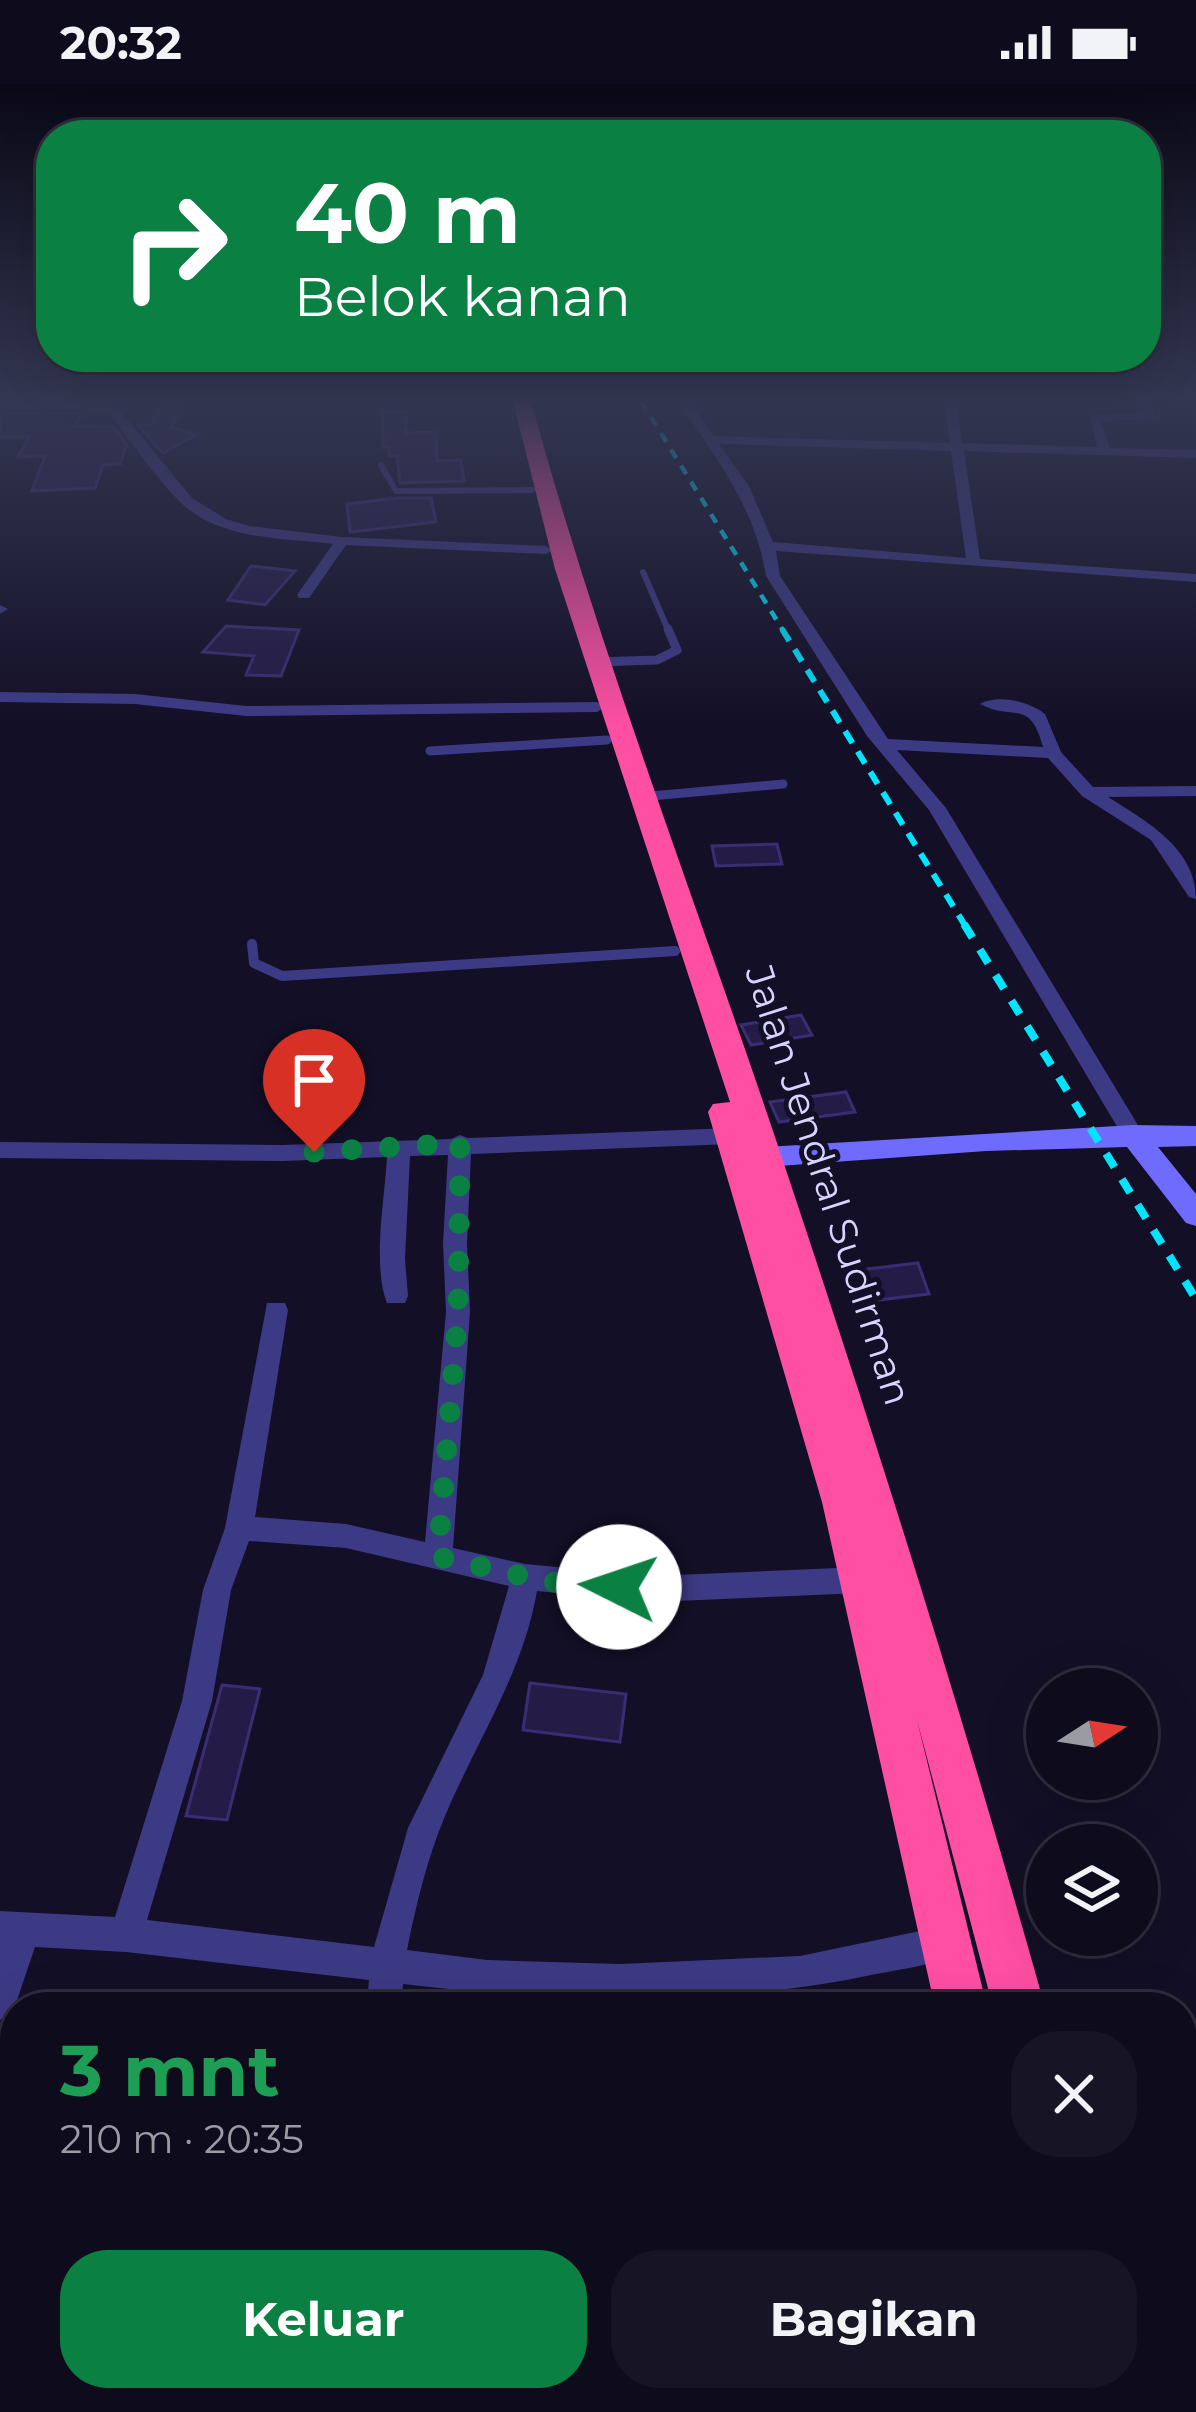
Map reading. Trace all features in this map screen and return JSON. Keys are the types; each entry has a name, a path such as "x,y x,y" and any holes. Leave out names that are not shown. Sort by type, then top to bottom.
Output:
{"highway":[{"path":"537,510 843,1502 957,1992"},
{"name":"Jalan Jendral Sudirman","path":"553,510 595,662 765,1157 952,1758 1015,1992"}],"street":[{"path":"200,510 221,523 269,534 546,550"},
{"path":"753,510 768,546 772,575 883,744 937,808 1133,1135 1196,1215"},
{"path":"967,510 974,563"},
{"path":"304,595 342,541"},
{"path":"768,546 1196,578"},
{"path":"0,697 602,723"},
{"path":"988,704 1038,712 1045,719 1053,753 1088,792 1157,836 1193,882"},
{"path":"883,744 1053,753"},
{"path":"1088,792 1196,791"},
{"path":"765,1157 1133,1135 1196,1136"},
{"path":"0,1150 283,1153 732,1136"},
{"path":"438,1557 458,1312 460,1143"},
{"path":"396,1296 393,1259 399,1148"},
{"path":"126,1935 197,1701 217,1590 239,1528 276,1310"},
{"path":"239,1528 346,1536 525,1577 652,1589 861,1580"},
{"path":"384,1992 385,1965 418,1850 446,1778 500,1681 519,1618 525,1577"},
{"path":"2,1992 12,1929 126,1935 487,1977 621,1981 800,1973 944,1943"}],"lane":[{"path":"595,662 657,660 676,650 643,572"},
{"path":"430,751 602,723"},
{"path":"640,797 783,784"},
{"path":"252,944 254,962 282,976 675,951"}],"building":[{"path":"348,510 433,510 436,522 350,532"},
{"path":"251,566 295,571 265,605 228,600"},
{"path":"226,626 299,630 281,676 246,675 254,656 203,652"},
{"path":"777,844 782,864 716,866 712,846"},
{"path":"801,1015 812,1035 751,1045 741,1025"},
{"path":"846,1092 855,1112 779,1122 770,1102"},
{"path":"918,1263 929,1294 870,1301 859,1270"},
{"path":"530,1683 626,1694 620,1742 523,1730"},
{"path":"222,1685 260,1689 227,1820 186,1816"}],"railway":[{"path":"708,510 784,632"},
{"path":"782,629 966,927"},
{"path":"964,924 1196,1299"}],"route":[{"path":"314,1152 460,1143 455,1243 458,1312 438,1557 550,1582 619,1587"}]}
